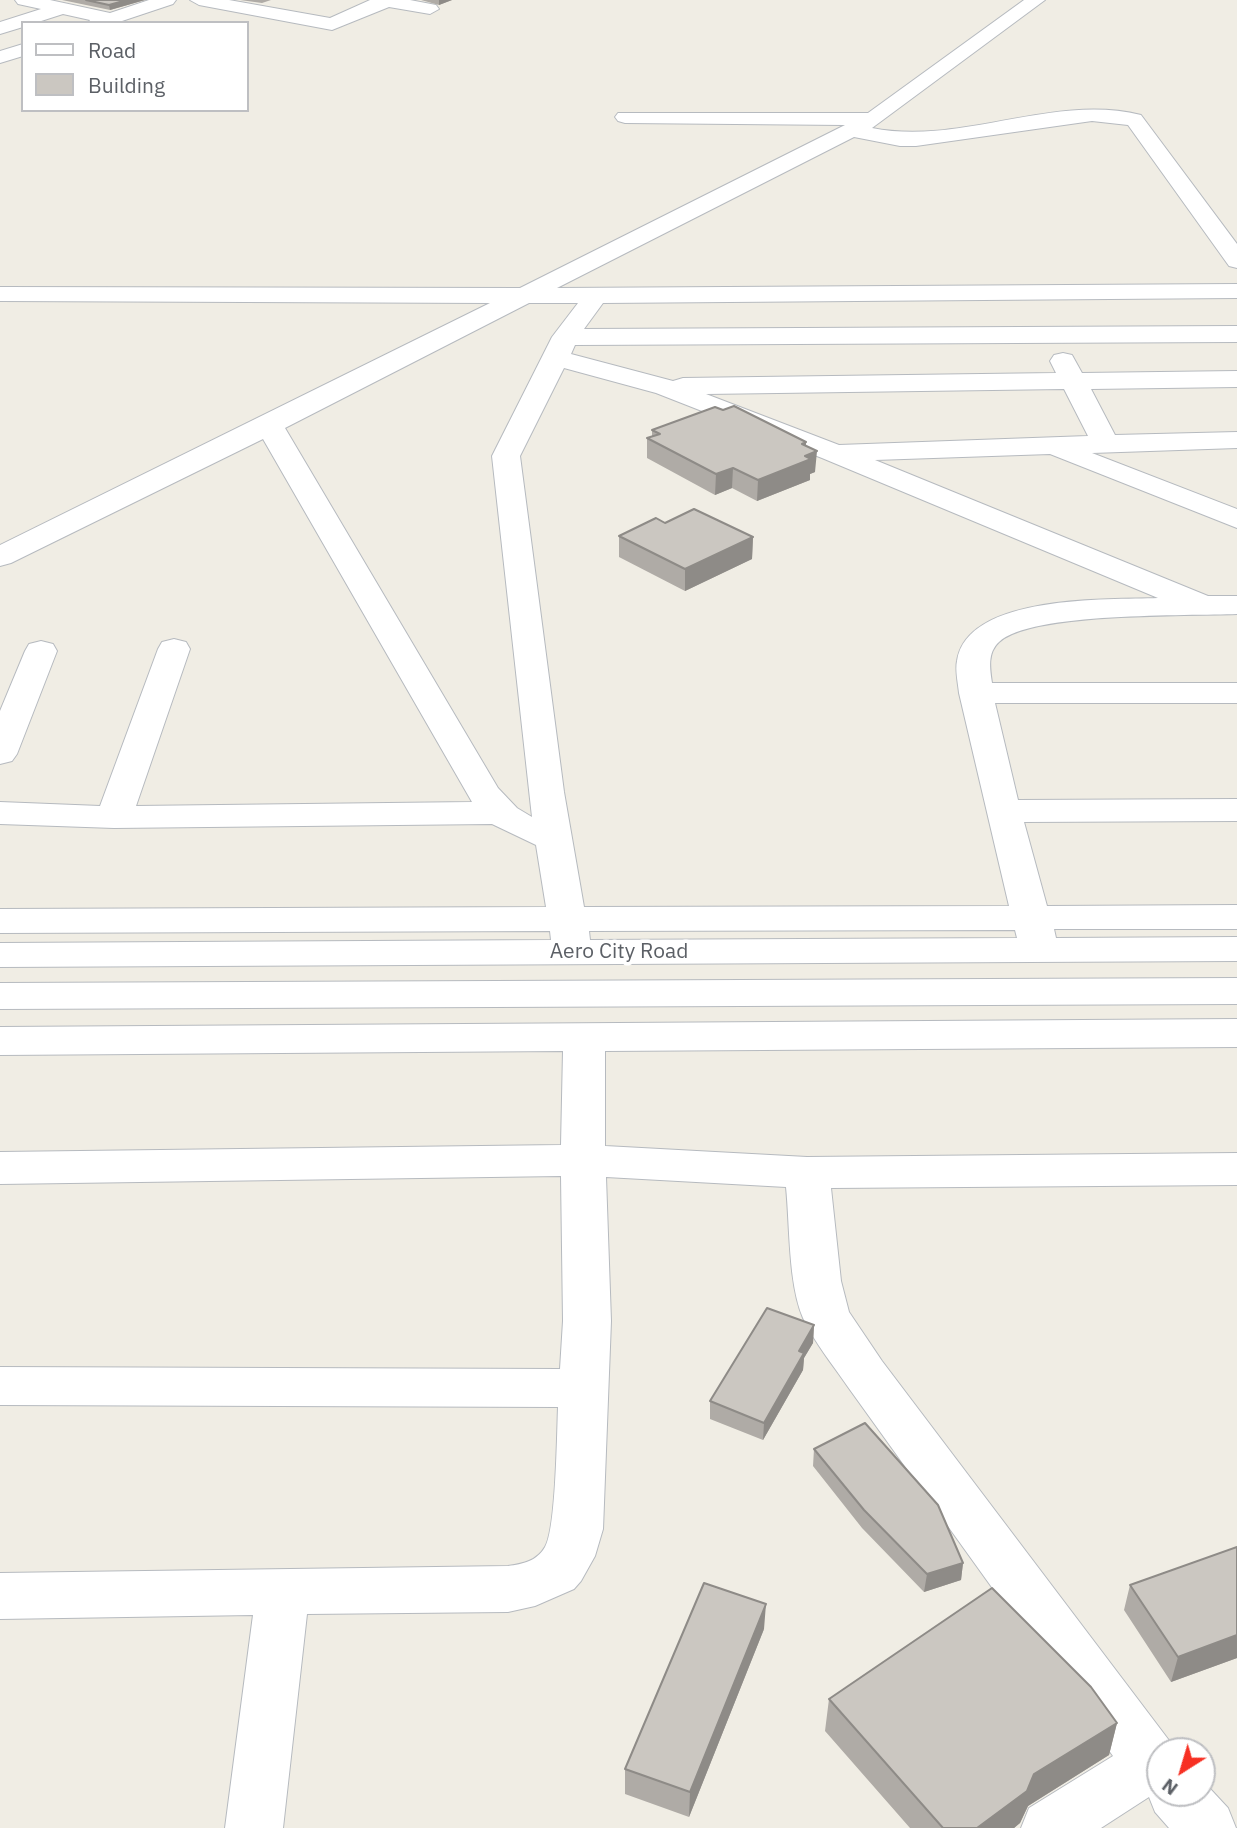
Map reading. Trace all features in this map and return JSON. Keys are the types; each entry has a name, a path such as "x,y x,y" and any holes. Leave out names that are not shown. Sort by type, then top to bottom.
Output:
{"street":[{"path":"24,0 60,9 104,14 139,9 167,0"},
{"path":"199,0 332,24 385,0 430,9"},
{"path":"279,0 351,15"},
{"path":"0,557 269,425 863,125 1036,0"},
{"path":"22,21 60,9"},
{"path":"0,28 21,21"},
{"path":"0,39 21,47"},
{"path":"0,57 21,49"},
{"path":"625,117 863,125 900,140 1092,115 1134,119 1229,242 1237,261"},
{"path":"0,294 596,296 1237,291"},
{"path":"1033,293 1050,336 1105,443"},
{"path":"0,921 569,936 552,838 506,456 560,348 596,296"},
{"path":"560,348 1237,334"},
{"path":"560,348 832,452 1204,606"},
{"path":"665,387 1073,379 1237,379"},
{"path":"269,425 497,813 515,824 552,838"},
{"path":"832,452 1237,440"},
{"path":"1047,445 1237,519"},
{"path":"1237,605 1056,612 1011,622 985,637 973,660 976,693 1003,811 1036,934 1237,917"},
{"path":"114,817 174,649"},
{"path":"0,754 41,651"},
{"path":"976,693 1237,693"},
{"path":"1003,811 1237,810"},
{"path":"0,813 114,817 497,813"},
{"name":"Aero City Road","path":"0,955 569,936 1036,934 1237,949"},
{"name":"Aero City Road","path":"0,996 1237,990"},
{"path":"0,1041 1237,1033"},
{"path":"0,1596 508,1589 537,1585 556,1574 572,1552 577,1529 585,1388 587,1321 583,1160 584,1038"},
{"path":"0,1168 583,1160 807,1172 1237,1169"},
{"path":"807,1172 822,1298 873,1386 1146,1755"},
{"path":"0,1387 585,1388"},
{"path":"254,1828 283,1591"},
{"path":"1050,1828 1146,1784"},
{"path":"1188,1807 1207,1828"}],"building":[{"path":"86,0 127,0 109,5"},
{"path":"734,406 806,442 802,444 817,451 805,456 811,459 758,480 733,468 716,474 647,438 660,434 652,430 715,407 723,410"},
{"path":"694,509 753,537 685,569 619,536 656,518 665,523"},
{"path":"767,1308 814,1325 799,1351 804,1353 764,1423 710,1401"},
{"path":"865,1423 938,1505 963,1563 927,1574 864,1510 814,1449"},
{"path":"1237,1547 1237,1635 1178,1657 1130,1585"},
{"path":"704,1583 766,1604 690,1792 625,1769"},
{"path":"992,1588 1091,1687 1117,1723 1034,1774 1027,1791 977,1828 943,1828 829,1699"}]}
